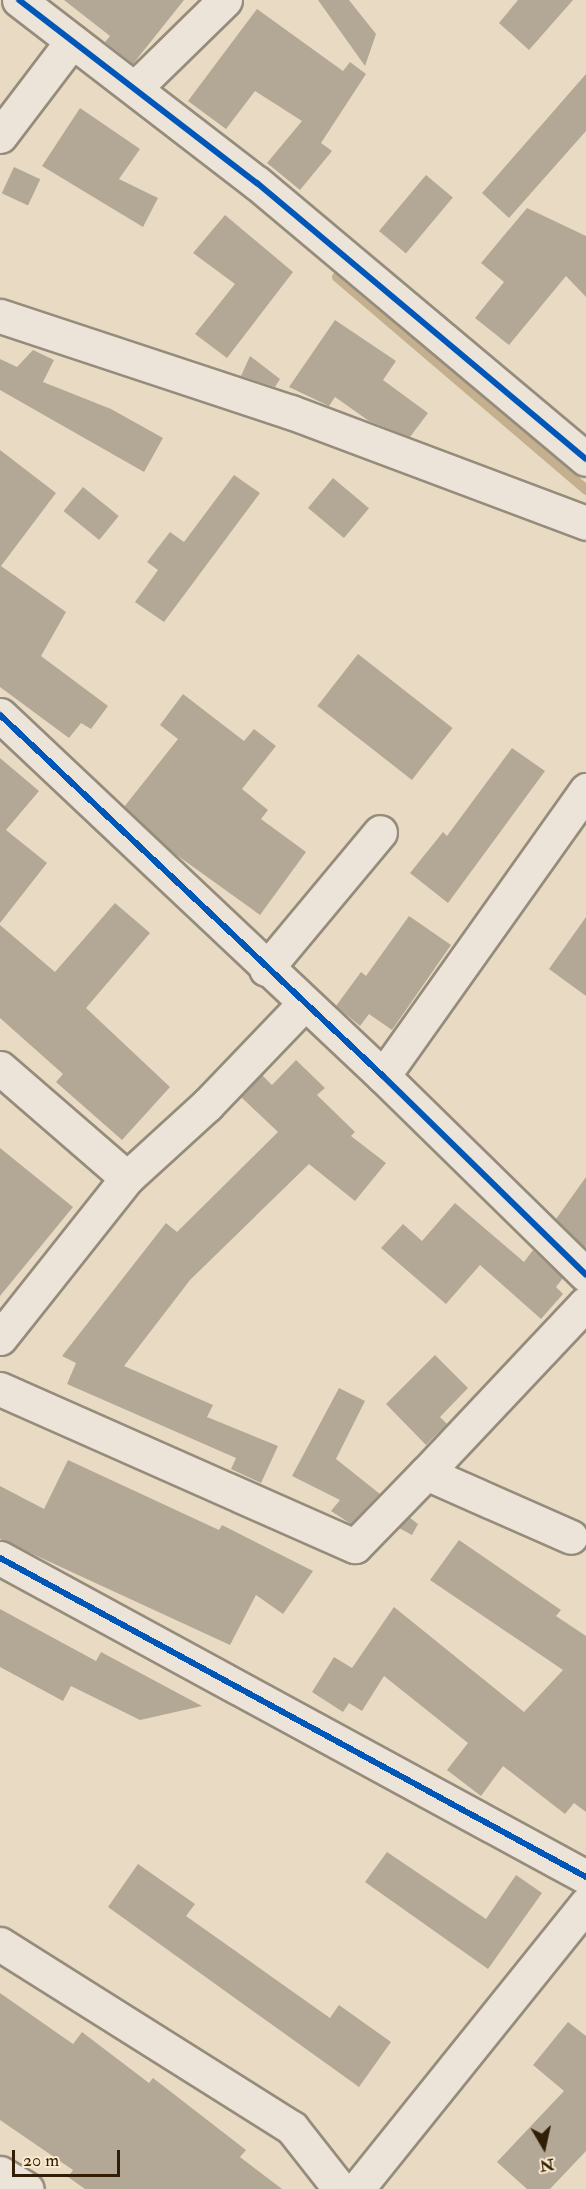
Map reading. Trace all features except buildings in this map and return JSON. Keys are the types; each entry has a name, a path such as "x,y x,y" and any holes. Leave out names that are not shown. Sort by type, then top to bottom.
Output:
{"street":[{"path":"18,0 135,88 586,459"},
{"path":"135,88 225,0"},
{"path":"0,136 72,41"},
{"path":"0,316 291,412 586,523"},
{"path":"0,715 266,969 383,1076 586,1275"},
{"path":"383,1076 586,790"},
{"path":"266,969 380,832"},
{"path":"3,1330 127,1178 207,1105 304,1004"},
{"path":"0,1068 127,1178"},
{"path":"0,1389 355,1546 586,1303"},
{"path":"426,1473 571,1538"},
{"path":"0,1558 586,1877"},
{"path":"357,2189 586,1904"},
{"path":"0,1944 292,2128 340,2189"},
{"path":"0,2173 27,2189"}],"waterway":[{"path":"337,277 586,490"}],"cycle path":[{"path":"19,0 257,183 586,459"},
{"path":"0,715 383,1076 586,1275"},
{"path":"0,1558 586,1877"}]}
